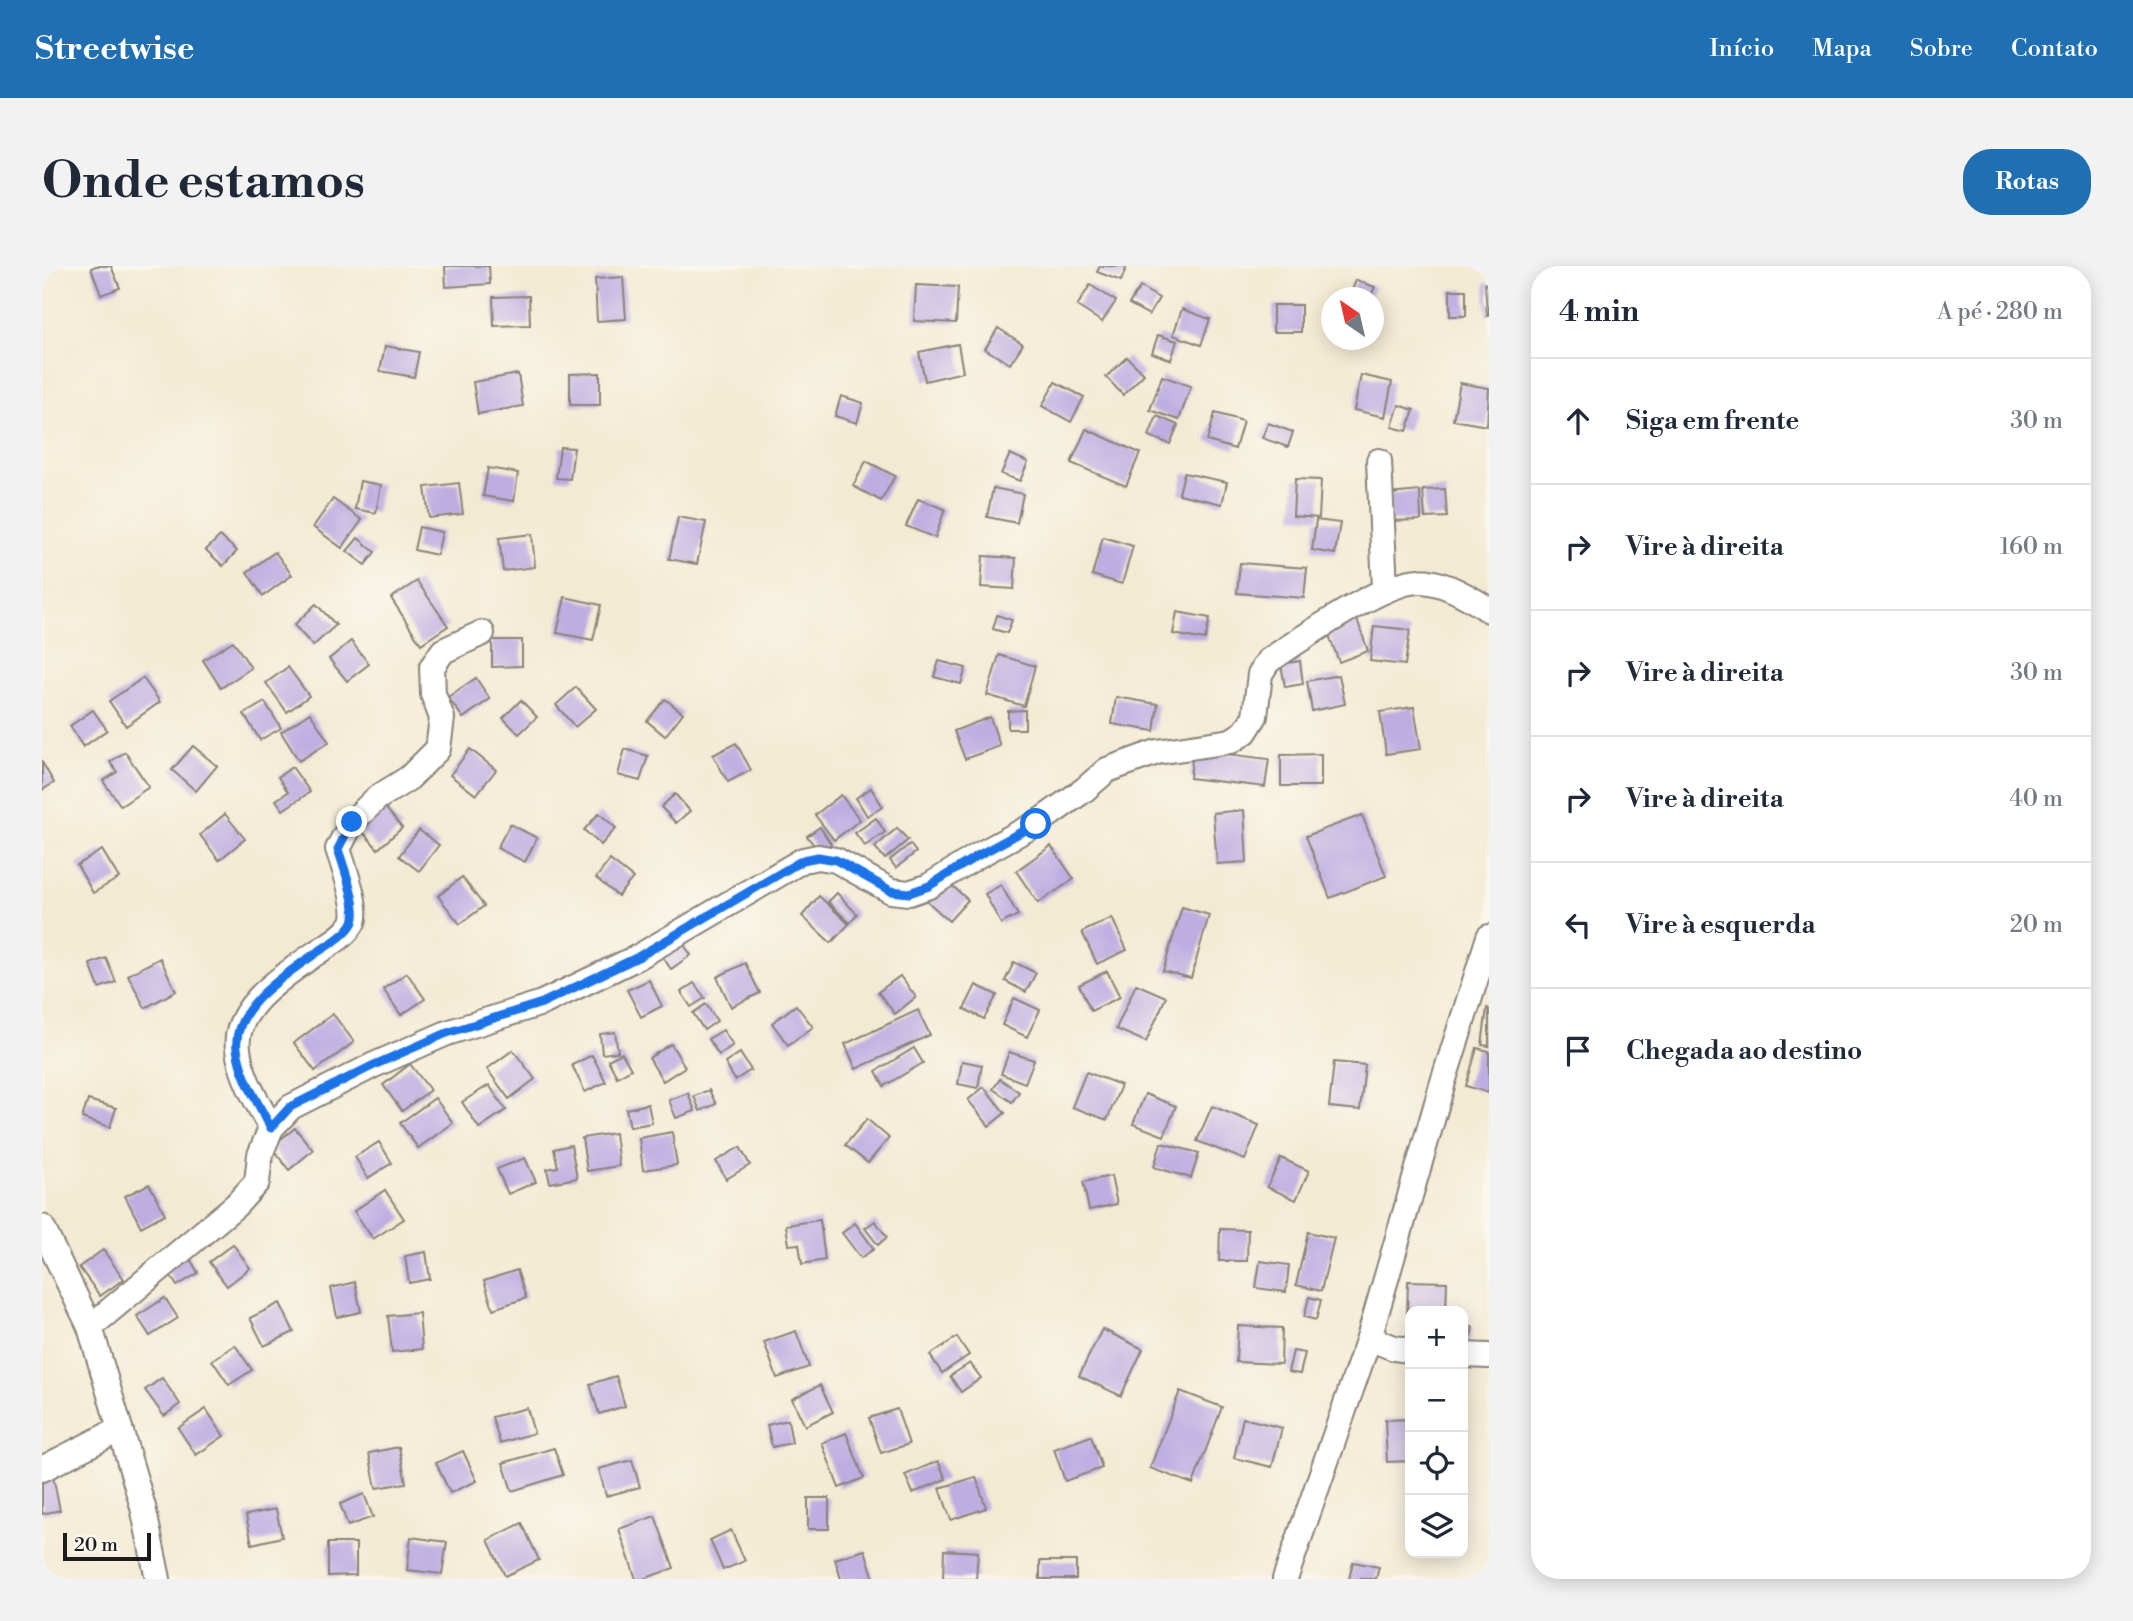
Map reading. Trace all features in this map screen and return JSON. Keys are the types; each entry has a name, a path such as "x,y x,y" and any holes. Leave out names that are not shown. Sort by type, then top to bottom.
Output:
{"street":[{"path":"1379,461 1385,588"},
{"path":"90,1328 236,1205 257,1182 260,1155 271,1128 290,1107 374,1065 447,1033 542,1003 638,957 803,860 818,857 836,860 891,891 909,893 929,886 1036,824 1084,790 1107,769 1157,752 1231,741 1245,732 1255,716 1260,674 1269,661 1385,588 1420,581 1468,596 1489,610"},
{"path":"271,1128 248,1085 237,1047 242,1023 254,1003 277,981 344,933 353,921 354,908 338,849 352,822 377,798 409,778 438,749 442,718 433,694 432,667 443,651 482,633"},
{"path":"1285,1579 1369,1338 1443,1082 1489,937"},
{"path":"42,1227 90,1328 143,1507 158,1579"},
{"path":"1369,1338 1405,1349"},
{"path":"1468,1355 1489,1356"},
{"path":"42,1469 120,1429"}],"building":[{"path":"111,266 120,288 101,295 91,268"},
{"path":"445,266 489,266 490,284 446,287"},
{"path":"1100,266 1127,266 1121,281 1097,272"},
{"path":"623,277 626,319 597,321 595,279"},
{"path":"1356,280 1375,287 1353,287"},
{"path":"1489,282 1489,316 1487,316 1485,283"},
{"path":"916,285 958,287 956,323 914,321"},
{"path":"1090,285 1116,301 1102,322 1077,306"},
{"path":"1140,287 1159,298 1149,315 1129,304"},
{"path":"1450,290 1466,290 1466,316 1450,316"},
{"path":"529,296 530,325 494,326 493,297"},
{"path":"1273,305 1301,305 1301,332 1273,332"},
{"path":"1182,309 1210,319 1201,345 1173,335"},
{"path":"998,328 1023,344 1010,364 985,349"},
{"path":"1158,335 1177,341 1171,360 1152,353"},
{"path":"958,344 963,372 925,381 919,352"},
{"path":"385,346 419,352 414,377 380,371"},
{"path":"1127,357 1144,374 1123,395 1106,377"},
{"path":"600,373 600,405 570,405 570,374"},
{"path":"518,374 523,406 478,414 473,382"},
{"path":"1361,375 1392,382 1385,417 1354,410"},
{"path":"1162,376 1191,386 1179,420 1150,410"},
{"path":"1055,382 1084,397 1071,422 1042,406"},
{"path":"1460,383 1489,388 1487,426 1453,420"},
{"path":"841,396 863,403 857,423 835,416"},
{"path":"1399,405 1414,410 1407,431 1392,427"},
{"path":"1215,413 1243,421 1235,449 1207,441"},
{"path":"1157,416 1178,425 1170,444 1149,436"},
{"path":"1268,423 1293,432 1288,447 1262,438"},
{"path":"1086,429 1140,453 1126,486 1071,463"},
{"path":"560,447 574,448 570,479 556,478"},
{"path":"1010,454 1028,462 1020,481 1001,474"},
{"path":"866,461 895,476 881,501 853,486"},
{"path":"488,468 518,473 514,501 483,496"},
{"path":"1184,473 1227,482 1222,504 1179,494"},
{"path":"1295,479 1321,480 1319,518 1293,516"},
{"path":"360,481 381,485 376,513 355,509"},
{"path":"459,483 463,514 429,518 425,487"},
{"path":"993,488 1023,494 1017,523 987,517"},
{"path":"1445,489 1447,517 1425,518 1423,490"},
{"path":"1420,491 1421,520 1390,521 1389,494"},
{"path":"333,499 362,520 342,548 313,527"},
{"path":"918,499 945,509 935,538 906,526"},
{"path":"678,517 706,522 697,564 669,559"},
{"path":"1316,520 1340,523 1335,554 1312,550"},
{"path":"419,527 442,532 437,555 414,550"},
{"path":"532,534 535,567 503,571 499,538"},
{"path":"220,536 237,551 223,566 206,550"},
{"path":"1103,537 1133,546 1122,584 1092,575"},
{"path":"358,538 375,552 365,565 347,551"},
{"path":"275,552 292,575 263,596 247,572"},
{"path":"983,556 1016,558 1014,589 981,587"},
{"path":"1240,563 1307,568 1304,598 1237,593"},
{"path":"417,581 448,626 421,644 391,598"},
{"path":"565,597 601,605 593,640 557,633"},
{"path":"316,604 336,625 313,646 294,625"},
{"path":"1177,612 1210,618 1205,640 1173,634"},
{"path":"997,615 1012,620 1007,633 993,629"},
{"path":"1357,619 1368,651 1339,662 1327,630"},
{"path":"1374,626 1410,630 1405,665 1370,661"},
{"path":"492,640 522,640 522,666 492,667"},
{"path":"233,641 251,668 221,688 203,660"},
{"path":"351,641 369,664 347,681 329,659"},
{"path":"999,655 1035,666 1024,706 987,695"},
{"path":"939,661 966,668 961,684 934,677"},
{"path":"1300,661 1303,684 1285,687 1281,664"},
{"path":"288,667 309,696 287,712 266,683"},
{"path":"1339,675 1345,704 1312,711 1307,681"},
{"path":"143,678 160,702 126,726 109,701"},
{"path":"476,678 490,699 463,718 448,697"},
{"path":"576,687 596,709 575,727 556,705"},
{"path":"1116,697 1158,704 1154,731 1112,724"},
{"path":"665,699 683,713 665,736 647,721"},
{"path":"521,700 537,717 519,734 503,718"},
{"path":"265,702 281,728 260,740 244,714"},
{"path":"1414,707 1421,749 1386,754 1380,712"},
{"path":"93,710 107,730 83,747 70,726"},
{"path":"1025,710 1025,729 1008,729 1008,711"},
{"path":"310,713 329,742 299,761 281,732"},
{"path":"990,717 1000,746 965,759 954,731"},
{"path":"736,743 751,770 728,782 713,755"},
{"path":"193,746 217,766 196,791 172,770"},
{"path":"470,749 496,770 476,795 450,775"},
{"path":"625,749 648,756 640,781 618,775"},
{"path":"1193,750 1269,759 1265,787 1190,778"},
{"path":"125,752 149,787 121,806 103,781 117,772 110,762"},
{"path":"1321,754 1321,786 1281,786 1281,755"},
{"path":"42,762 54,783 42,790"},
{"path":"292,767 310,792 283,810 276,800 288,792 278,777"},
{"path":"871,788 883,807 867,816 856,798"},
{"path":"675,794 690,811 676,823 661,807"},
{"path":"841,795 860,820 834,840 815,815"},
{"path":"385,807 402,828 378,849 360,829"},
{"path":"1244,810 1247,862 1217,864 1213,813"},
{"path":"599,813 616,828 601,845 584,830"},
{"path":"225,814 245,839 219,860 200,835"},
{"path":"1362,815 1386,876 1330,898 1306,836"},
{"path":"876,818 885,832 865,846 855,833"},
{"path":"510,824 537,838 525,862 497,848"},
{"path":"820,827 831,844 819,852 807,836"},
{"path":"897,828 908,840 885,859 875,847"},
{"path":"419,830 439,845 419,871 399,856"},
{"path":"910,844 916,852 896,868 890,860"},
{"path":"1051,846 1074,879 1038,903 1016,871"},
{"path":"102,850 119,878 93,893 77,865"},
{"path":"610,860 633,878 618,896 596,878"},
{"path":"462,877 484,906 460,924 438,896"},
{"path":"946,880 968,900 949,921 927,901"},
{"path":"1001,885 1018,915 1001,924 985,894"},
{"path":"837,893 857,914 850,923 828,902"},
{"path":"819,896 849,924 831,943 802,916"},
{"path":"1182,907 1209,915 1191,978 1163,971"},
{"path":"1112,918 1127,950 1097,964 1082,932"},
{"path":"678,936 691,955 671,969 658,950"},
{"path":"106,958 116,982 99,988 90,964"},
{"path":"160,958 176,991 145,1008 128,975"},
{"path":"1014,962 1036,973 1026,992 1005,981"},
{"path":"745,963 760,993 731,1007 717,977"},
{"path":"1107,971 1120,997 1091,1011 1079,985"},
{"path":"407,973 425,999 401,1015 383,989"},
{"path":"900,976 916,997 895,1014 878,992"},
{"path":"649,980 662,1006 641,1017 627,990"},
{"path":"694,983 705,998 691,1007 681,992"},
{"path":"1136,984 1166,997 1146,1042 1116,1029"},
{"path":"976,985 997,995 984,1019 964,1009"},
{"path":"1014,998 1040,1010 1027,1037 1002,1025"},
{"path":"706,1004 717,1021 704,1030 693,1013"},
{"path":"796,1005 813,1027 788,1045 772,1023"},
{"path":"1487,1008 1489,1009 1489,1046 1482,1045"},
{"path":"918,1010 930,1035 856,1069 845,1044"},
{"path":"333,1014 354,1042 315,1071 294,1043"},
{"path":"723,1030 733,1045 719,1055 708,1039"},
{"path":"615,1032 618,1052 602,1054 600,1034"},
{"path":"671,1044 685,1067 663,1081 649,1058"},
{"path":"914,1048 923,1063 884,1086 876,1071"},
{"path":"1477,1048 1489,1051 1489,1093 1466,1086"},
{"path":"513,1050 535,1079 509,1099 487,1069"},
{"path":"1009,1052 1034,1060 1025,1083 1001,1074"},
{"path":"622,1053 631,1069 617,1077 608,1060"},
{"path":"740,1053 751,1070 735,1080 725,1063"},
{"path":"592,1055 606,1082 585,1092 572,1065"},
{"path":"962,1061 982,1065 978,1088 958,1084"},
{"path":"1334,1062 1365,1065 1360,1110 1329,1107"},
{"path":"410,1064 430,1090 402,1111 383,1085"},
{"path":"1086,1072 1121,1085 1107,1120 1072,1107"},
{"path":"1000,1079 1019,1092 1012,1102 993,1089"},
{"path":"489,1085 506,1110 479,1128 462,1102"},
{"path":"984,1087 1005,1113 989,1126 968,1100"},
{"path":"709,1090 716,1104 700,1111 694,1096"},
{"path":"688,1093 695,1111 676,1118 669,1100"},
{"path":"1145,1094 1176,1106 1164,1136 1133,1124"},
{"path":"435,1098 453,1123 418,1148 400,1123"},
{"path":"88,1100 116,1108 110,1127 82,1118"},
{"path":"648,1104 652,1123 630,1127 626,1109"},
{"path":"1212,1106 1259,1125 1245,1160 1197,1141"},
{"path":"867,1119 889,1138 868,1163 845,1145"},
{"path":"295,1128 313,1150 289,1170 271,1147"},
{"path":"672,1132 677,1165 643,1170 639,1138"},
{"path":"615,1133 619,1166 587,1171 582,1138"},
{"path":"379,1142 392,1163 368,1178 355,1157"},
{"path":"1161,1143 1199,1153 1191,1178 1154,1167"},
{"path":"571,1145 577,1178 550,1183 547,1169 558,1167 554,1149"},
{"path":"740,1147 750,1165 726,1179 716,1161"},
{"path":"525,1158 536,1182 508,1194 497,1169"},
{"path":"1281,1158 1309,1171 1296,1200 1267,1187"},
{"path":"1111,1176 1117,1204 1089,1210 1083,1182"},
{"path":"149,1184 165,1214 141,1227 125,1196"},
{"path":"385,1190 404,1219 373,1239 354,1211"},
{"path":"820,1220 825,1260 802,1264 799,1244 789,1245 786,1225"},
{"path":"875,1221 887,1237 878,1245 865,1228"},
{"path":"855,1223 874,1249 861,1258 842,1233"},
{"path":"1220,1229 1248,1230 1247,1261 1219,1261"},
{"path":"1308,1232 1334,1238 1321,1291 1296,1285"},
{"path":"233,1244 250,1268 227,1286 209,1262"},
{"path":"103,1250 124,1279 100,1296 79,1267"},
{"path":"426,1252 430,1279 409,1283 405,1256"},
{"path":"187,1253 198,1273 177,1286 165,1267"},
{"path":"1260,1261 1289,1265 1286,1292 1256,1288"},
{"path":"517,1270 526,1298 493,1309 484,1281"},
{"path":"1408,1281 1447,1282 1446,1306 1407,1306"},
{"path":"355,1282 361,1312 337,1317 331,1288"},
{"path":"1309,1297 1321,1300 1316,1320 1304,1317"},
{"path":"165,1298 178,1318 150,1336 137,1316"},
{"path":"280,1303 294,1332 264,1346 250,1318"},
{"path":"419,1313 422,1349 392,1352 388,1316"},
{"path":"1238,1326 1282,1328 1281,1364 1236,1362"},
{"path":"1468,1326 1473,1327 1468,1343"},
{"path":"1102,1329 1143,1349 1121,1396 1079,1376"},
{"path":"796,1331 809,1367 777,1378 764,1342"},
{"path":"957,1337 969,1355 942,1373 930,1355"},
{"path":"235,1345 252,1370 229,1385 212,1360"},
{"path":"1293,1351 1305,1353 1300,1374 1288,1372"},
{"path":"970,1363 981,1378 961,1392 950,1376"},
{"path":"616,1376 625,1406 599,1414 590,1384"},
{"path":"162,1378 180,1404 164,1416 145,1390"},
{"path":"820,1385 833,1412 805,1426 792,1399"},
{"path":"1180,1391 1222,1407 1193,1484 1150,1468"},
{"path":"527,1408 534,1433 500,1443 492,1417"},
{"path":"206,1409 224,1436 196,1455 178,1428"},
{"path":"897,1409 909,1444 881,1453 869,1418"},
{"path":"1243,1418 1282,1428 1272,1467 1234,1458"},
{"path":"1405,1419 1405,1461 1387,1462 1385,1420"},
{"path":"788,1420 792,1443 772,1447 767,1425"},
{"path":"846,1433 864,1478 839,1488 822,1443"},
{"path":"1091,1436 1102,1468 1065,1481 1054,1449"},
{"path":"399,1447 406,1483 376,1488 369,1453"},
{"path":"554,1448 563,1475 512,1491 503,1463"},
{"path":"463,1451 477,1481 450,1493 436,1463"},
{"path":"632,1460 640,1487 606,1496 599,1469"},
{"path":"938,1461 946,1479 913,1493 905,1475"},
{"path":"53,1476 60,1510 42,1514 42,1478"},
{"path":"976,1477 986,1508 951,1520 940,1488"},
{"path":"364,1494 373,1517 348,1526 340,1504"},
{"path":"808,1498 829,1498 829,1529 808,1529"},
{"path":"276,1509 282,1537 252,1544 246,1515"},
{"path":"655,1516 674,1568 636,1579 619,1529"},
{"path":"522,1523 539,1560 505,1576 488,1540"},
{"path":"731,1530 745,1561 723,1570 710,1540"},
{"path":"411,1537 447,1542 442,1574 407,1570"},
{"path":"328,1543 356,1543 356,1575 328,1576"},
{"path":"865,1550 874,1579 841,1579 835,1559"},
{"path":"944,1550 978,1552 976,1579 943,1579"},
{"path":"1040,1561 1076,1561 1076,1579 1040,1579"},
{"path":"1353,1562 1379,1567 1376,1579 1349,1579"}],"route":[{"path":"352,822 338,849 354,908 353,921 344,933 277,981 254,1003 242,1023 237,1047 248,1085 271,1128 290,1107 374,1065 447,1033 542,1003 638,957 803,860 818,857 836,860 891,891 909,893 929,886 1036,824"}]}
